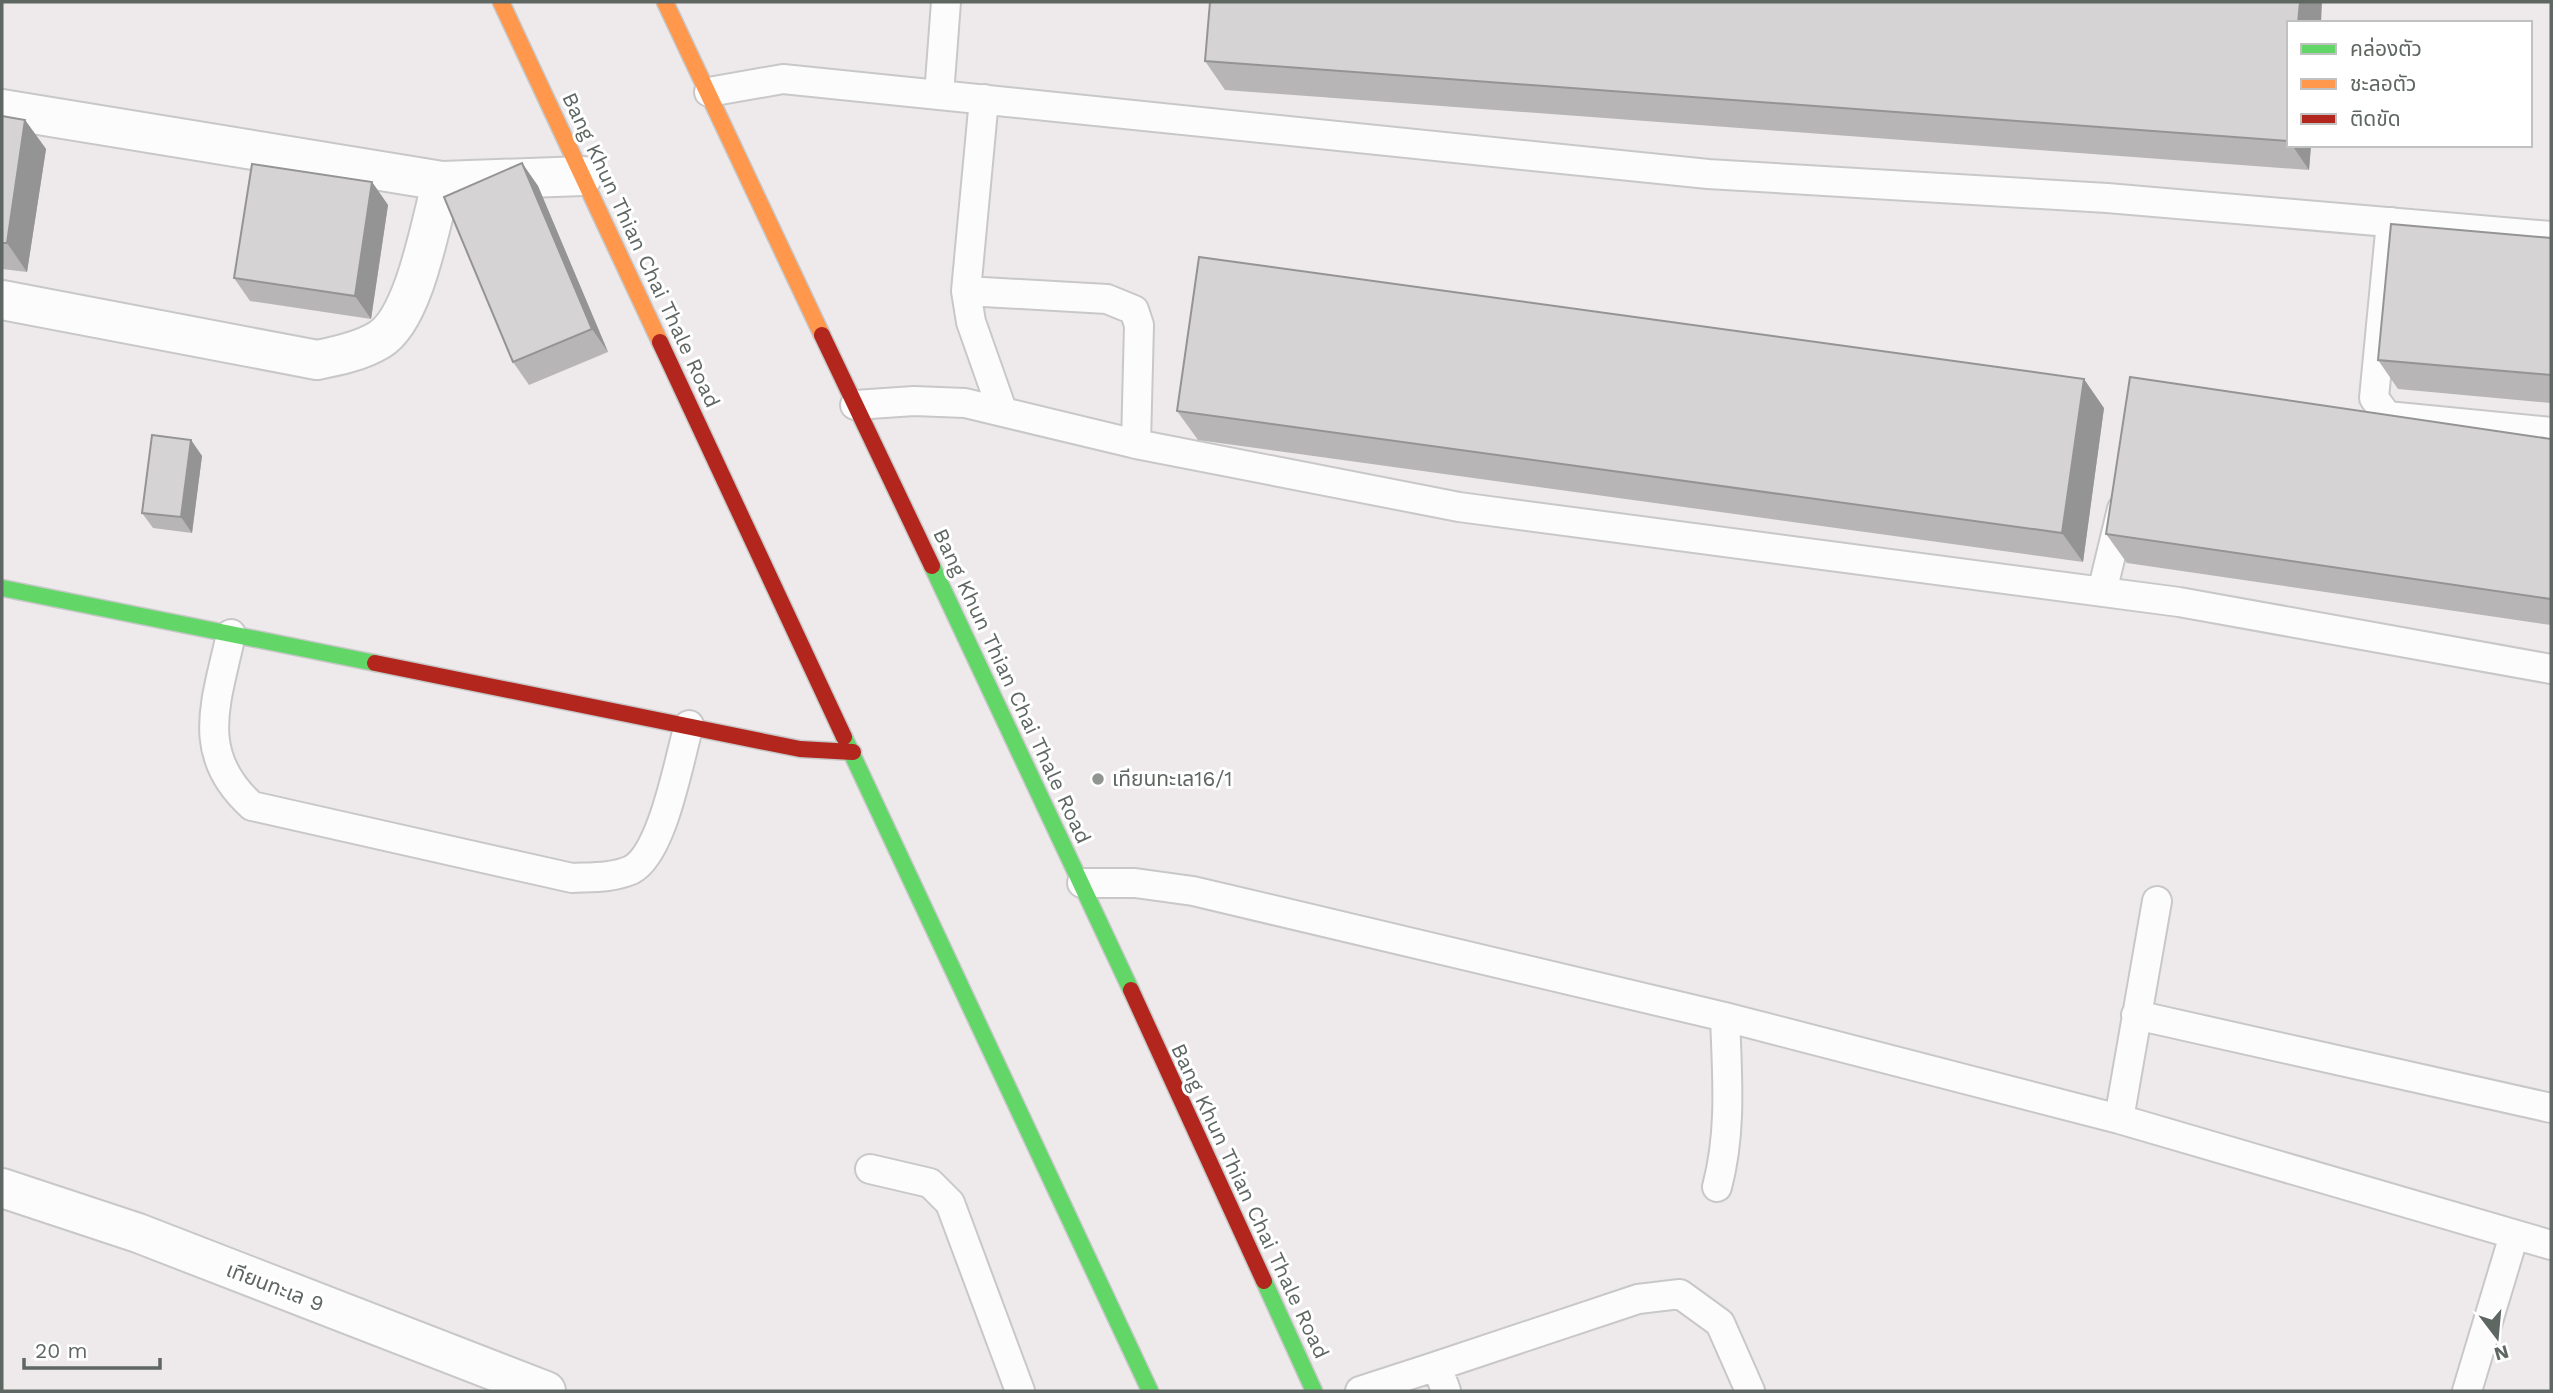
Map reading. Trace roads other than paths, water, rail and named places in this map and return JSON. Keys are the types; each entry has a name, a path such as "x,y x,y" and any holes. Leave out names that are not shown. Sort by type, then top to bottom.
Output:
{"main road":[{"name":"Bang Khun Thian Chai Thale Road","path":"501,2 1150,1391"},
{"name":"Bang Khun Thian Chai Thale Road","path":"664,2 1082,883 1314,1391"},
{"path":"2,588 800,749 853,752"}],"street":[{"path":"2,109 442,181 583,176"},
{"path":"2,300 317,360 341,355 382,339 410,303 442,181"},
{"name":"เทียนทะเล 9","path":"2,1188 138,1233 545,1391"}],"lane":[{"path":"939,94 946,2"},
{"path":"709,92 783,79 1708,174 2107,198 2551,236"},
{"path":"984,99 966,290 971,322 1002,410"},
{"path":"2391,222 2374,398 2386,416 2551,432"},
{"path":"966,290 1107,299 1134,310 1139,325 1136,444"},
{"path":"855,405 927,401 965,403 1136,444 1459,507 2179,602 2551,669"},
{"path":"2102,592 2127,487"},
{"path":"231,634 212,727 220,765 232,789 252,806 572,878 617,875 635,868 655,843 689,725"},
{"path":"1082,883 1135,883 1193,891 1725,1017 2119,1119 2551,1245"},
{"path":"2119,1119 2157,901"},
{"path":"2136,1016 2551,1108"},
{"path":"1717,1187 1725,1157 1727,1131 1725,1017"},
{"path":"870,1169 930,1183 950,1203 1020,1391"},
{"path":"2467,1391 2514,1235"},
{"path":"1360,1391 1441,1379 1638,1298 1679,1294 1720,1323 1750,1391"}],"place":[{"name":"เทียนทะเล16/1","path":"1098,779"}]}
